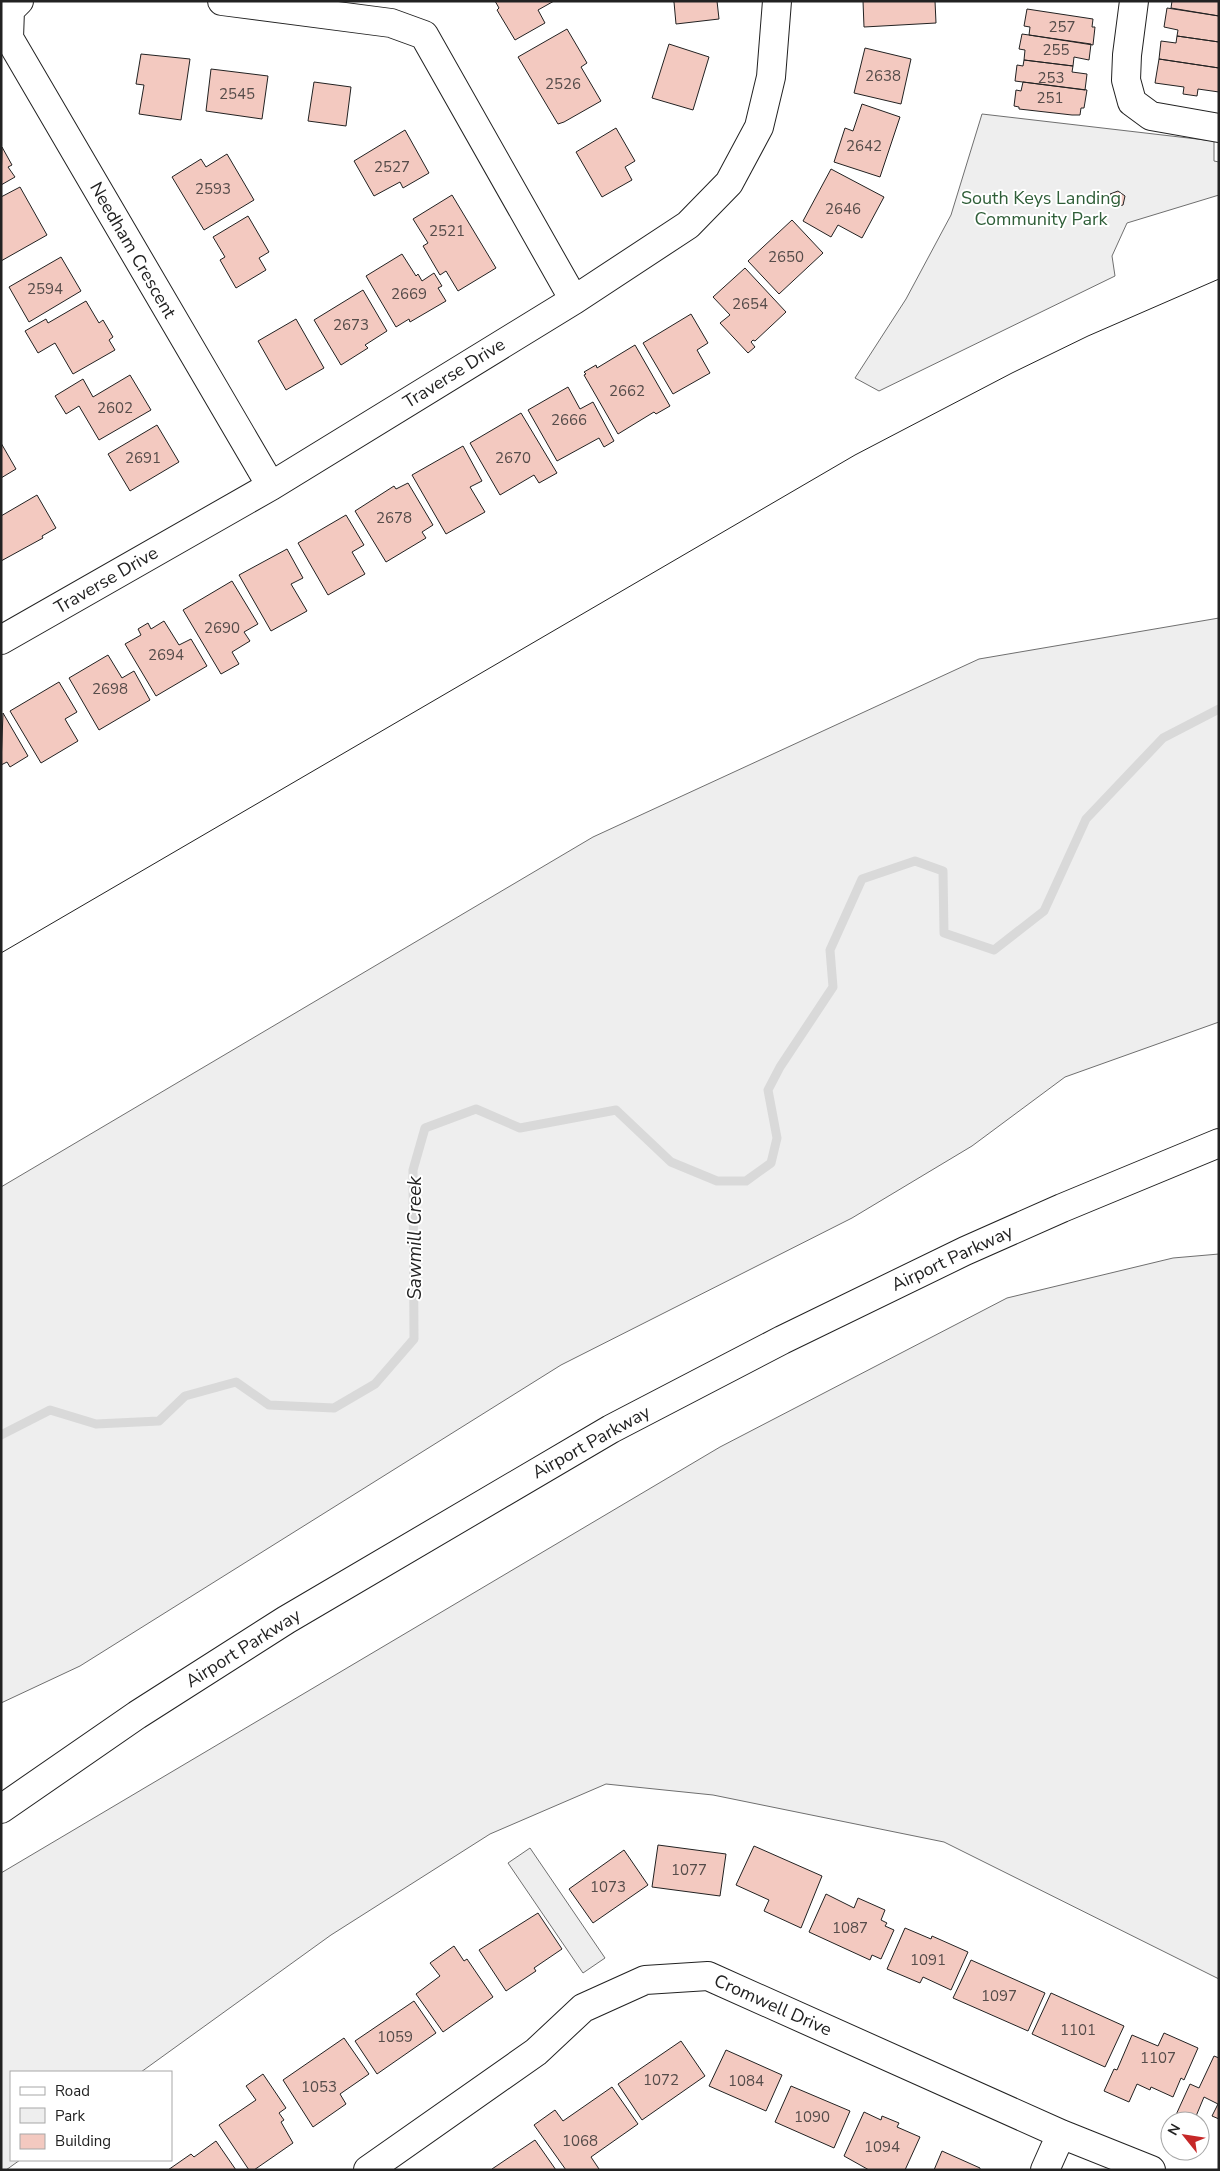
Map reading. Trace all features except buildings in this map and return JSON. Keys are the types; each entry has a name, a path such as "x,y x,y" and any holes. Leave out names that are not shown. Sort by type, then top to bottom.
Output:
{"main road":[{"path":"222,1 391,23 424,35 574,300"},
{"name":"Traverse Drive","path":"1,640 271,486 574,300 688,225 729,184 759,127 772,77 777,1"},
{"path":"1134,1 1126,71 1126,80 1132,102 1151,116 1219,128"},
{"name":"Needham Crescent","path":"10,6 8,38 271,486"},
{"name":"Airport Parkway","path":"1,1809 137,1716 286,1620 611,1429 800,1331 965,1251 1062,1208 1219,1143"},
{"name":"Cromwell Drive","path":"368,2170 536,2052 583,2008 645,1980 708,1976 1061,2134 1151,2170"},
{"path":"1045,2170 1061,2134"}],"green space":[{"name":"South Keys Landing Community Park","path":"982,114 1214,141 1214,161 1219,162 1219,195 1127,223 1112,256 1115,276 879,391 855,378 906,299 951,215"},
{"path":"1219,618 1219,1022 1065,1077 972,1146 852,1218 561,1365 80,1666 1,1703 1,1187 593,837 979,659"},
{"path":"1219,1254 1219,1979 944,1842 713,1795 606,1784 490,1834 331,1935 142,2071 10,2071 10,2161 19,2161 6,2170 1,2170 1,1873 720,1447 1007,1298 1173,1258"},
{"path":"530,1848 605,1958 583,1973 508,1863"}],"waterway":[{"name":"Sawmill Creek","path":"1,1435 50,1410 96,1424 159,1421 185,1396 236,1382 269,1405 334,1408 375,1384 414,1339 413,1170 425,1128 476,1109 520,1128 616,1110 671,1162 717,1181 746,1181 771,1163 777,1138 768,1090 780,1067 833,987 830,950 862,879 915,861 943,871 944,933 994,950 1044,911 1086,819 1163,738 1219,709"}],"tram line":[{"path":"1,953 855,455 1012,373 1088,336 1219,279"}]}
